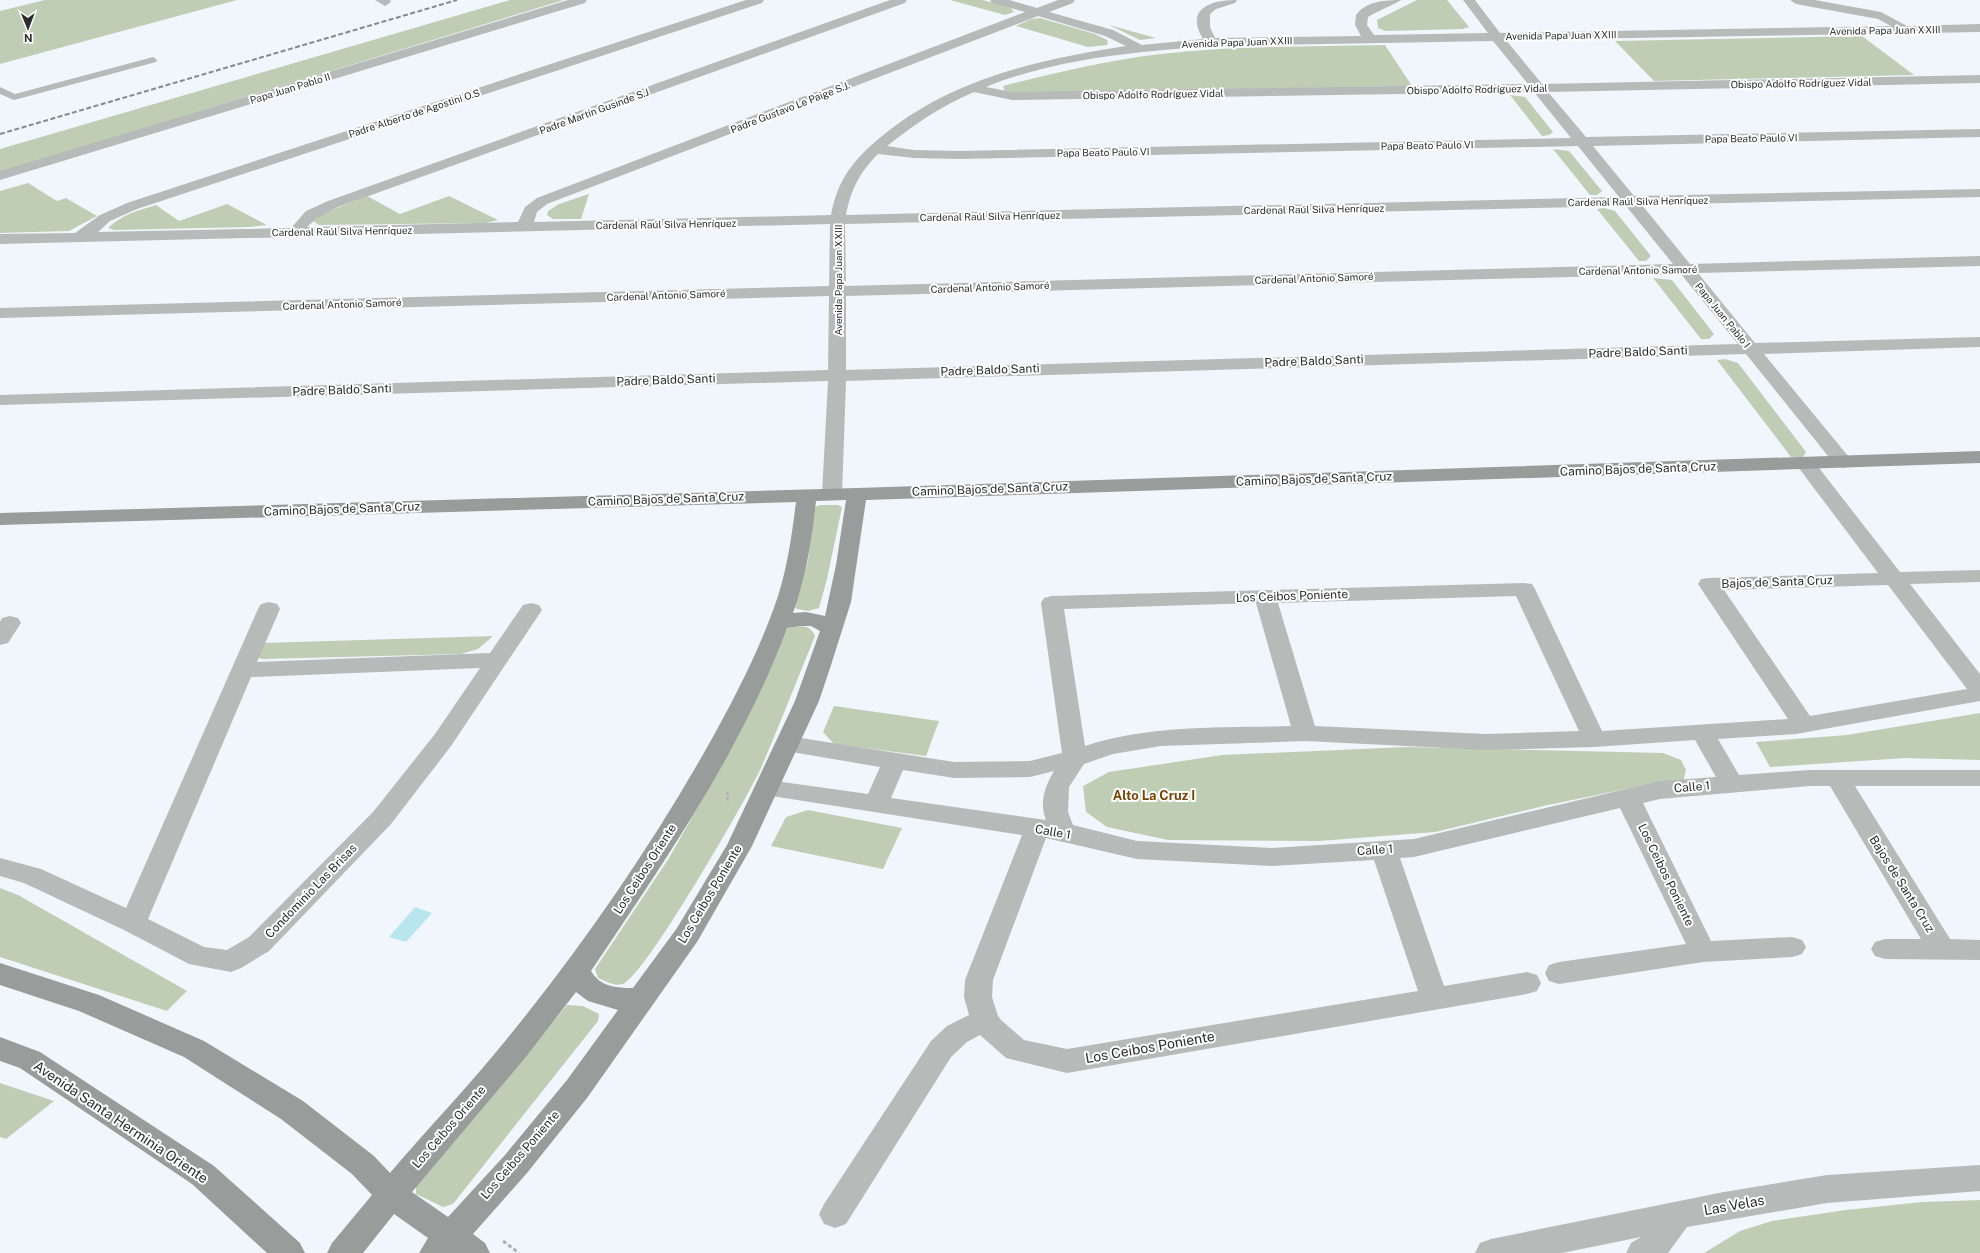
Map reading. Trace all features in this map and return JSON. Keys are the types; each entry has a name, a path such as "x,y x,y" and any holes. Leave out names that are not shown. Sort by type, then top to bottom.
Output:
{"street":[{"name":"Papa Juan Pablo II","path":"0,176 581,0"},
{"name":"Padre Alberto de Agostini O.S","path":"77,238 91,230 105,218 132,206 758,0"},
{"name":"Padre Martín Gusinde S.J","path":"295,232 312,213 333,204 901,0"},
{"path":"996,0 1109,32 1139,48"},
{"name":"Padre Gustavo Le Paige S.J.","path":"524,227 530,210 542,201 1070,0"},
{"path":"1212,42 1204,30 1204,16 1208,10 1231,0"},
{"path":"1369,38 1361,25 1362,15 1379,5 1394,0"},
{"name":"Papa Juan Pablo I","path":"1469,0 1496,36 1843,462"},
{"path":"1796,0 1881,16 1906,29"},
{"name":"Avenida Papa Juan XXIII","path":"845,494 838,374 838,220 844,189 854,172 875,149 903,125 940,103 974,88 1032,68 1139,48 1212,42 1980,28"},
{"name":"Obispo Adolfo Rodríguez Vidal","path":"974,88 991,93 1012,96 1539,88 1980,79"},
{"name":"Papa Beato Paulo VI","path":"875,149 914,154 960,155 1980,134"},
{"name":"Cardenal Raúl Silva Henríquez","path":"0,240 1980,193"},
{"name":"Cardenal Antonio Samoré","path":"0,313 1980,261"},
{"name":"Padre Baldo Santi","path":"0,400 838,374 1980,342"},
{"name":"Camino Bajos de Santa Cruz","path":"0,519 1980,458"},
{"path":"1805,463 1980,690"},
{"name":"Los Ceibos Poniente","path":"454,1247 465,1218 516,1164 577,1089 642,999 687,935 739,846 768,788 808,701 840,602 847,565 845,494"},
{"name":"Los Ceibos Oriente","path":"343,1253 515,1050 577,970 657,852 698,785 737,715 763,663 789,595 801,543 807,495"},
{"name":"Bajos de Santa Cruz","path":"1803,724 1709,584 1980,576"},
{"name":"Los Ceibos Poniente","path":"1075,758 1052,603 1524,589 1594,740"},
{"path":"1265,597 1305,733"},
{"path":"133,923 269,609"},
{"name":"Condominio Las Brisas","path":"0,867 32,876 133,923 199,957 231,961 259,944 382,818 443,740 531,610"},
{"path":"778,624 792,619 808,618 822,622 831,628"},
{"path":"243,670 497,660"},
{"path":"788,744 894,762 954,770 1030,769 1075,758 1110,746 1161,738 1305,733 1486,742 1594,740 1703,733 1803,724 1980,694"},
{"path":"1703,733 1732,784"},
{"path":"1050,831 1055,812 1057,787 1075,758"},
{"path":"876,804 894,762"},
{"name":"Calle 1","path":"768,788 1050,831 1126,848 1272,857 1414,848 1660,790 1809,778 1980,778"},
{"name":"Bajos de Santa Cruz","path":"1836,778 1942,950"},
{"name":"Los Ceibos Poniente","path":"1628,798 1703,952"},
{"name":"Los Ceibos Poniente","path":"1050,831 979,980 978,997 986,1020 991,1028 1016,1050 1067,1061 1527,983"},
{"path":"1384,850 1434,998"},
{"path":"1559,973 1703,952 1792,947"},
{"name":"Bajos de Santa Cruz","path":"1885,949 1980,950"},
{"path":"577,970 585,984 600,994 620,1000 642,999"},
{"path":"0,974 89,1003 194,1049 292,1110 363,1165 392,1195 454,1247"},
{"path":"835,1214 942,1049 957,1034 986,1020"},
{"name":"Avenida Santa Herminia Oriente","path":"0,1049 30,1060 203,1175 289,1253"},
{"name":"Las Velas","path":"1491,1253 1724,1206 1826,1190 1980,1178"},
{"path":"1642,1253 1654,1246 1677,1216"}],"lane":[{"path":"0,90 14,97 154,60"}],"green space":[{"path":"45,0 237,0 0,64 0,11"},
{"path":"510,0 564,0 0,172 0,149"},
{"path":"950,0 983,0 1011,8 1014,12 1005,15"},
{"path":"1417,0 1447,0 1469,27 1463,29 1385,31 1378,28 1377,20"},
{"path":"1040,18 1095,34 1107,40 1108,43 1107,45 1088,47 1016,26 1031,19"},
{"path":"1109,25 1156,38 1140,40"},
{"path":"1862,36 1914,75 1654,81 1615,41"},
{"path":"1385,45 1412,86 1025,93 1005,92 1003,86 1101,63 1161,54 1217,49"},
{"path":"1510,95 1525,97 1553,132 1549,135 1542,136"},
{"path":"1553,149 1569,151 1602,191 1597,195 1590,195"},
{"path":"28,183 57,201 66,198 97,216 69,231 0,233 0,191"},
{"path":"589,194 581,219 553,219 547,215 548,211 559,204"},
{"path":"367,196 400,214 449,196 498,220 486,223 319,225 313,221 322,214"},
{"path":"227,204 267,225 250,227 114,230 108,228 124,216 156,205 179,221"},
{"path":"1604,208 1615,211 1651,256 1646,261 1639,261 1597,209"},
{"path":"1653,278 1672,280 1714,334 1709,339 1701,339"},
{"path":"1725,359 1738,363 1806,452 1803,457 1791,457 1717,360"},
{"path":"820,505 838,505 842,507 827,579 819,608 808,611 797,609 795,607 808,560 815,507"},
{"path":"795,626 809,628 815,636 761,768 737,813 673,920 635,974 620,985 616,985 598,978 595,969 669,858 708,789 785,629"},
{"path":"493,636 478,649 461,654 262,659 255,656 263,643"},
{"path":"834,706 939,721 926,756 834,744 823,732"},
{"path":"1980,713 1980,760 1905,758 1770,767 1756,742 1847,735"},
{"path":"1406,747 1663,753 1681,760 1686,770 1683,782 1655,783 1548,805 1435,832 1319,841 1168,840 1107,827 1086,812 1083,786 1109,772 1222,755"},
{"path":"808,810 902,828 883,869 771,846 786,817"},
{"path":"0,888 18,895 187,991 167,1011 0,957"},
{"path":"567,1005 583,1006 599,1014 598,1021 453,1204 443,1207 416,1194 416,1186"},
{"path":"0,1083 54,1101 6,1139 0,1137"},
{"path":"1980,1200 1980,1253 1704,1253 1740,1231 1772,1221 1846,1210 1922,1202"}],"water":[{"path":"415,907 432,913 406,942 389,937"}],"railway":[{"path":"0,134 457,0"}],"district":[{"name":"Alto La Cruz I","path":"1154,795"}]}
